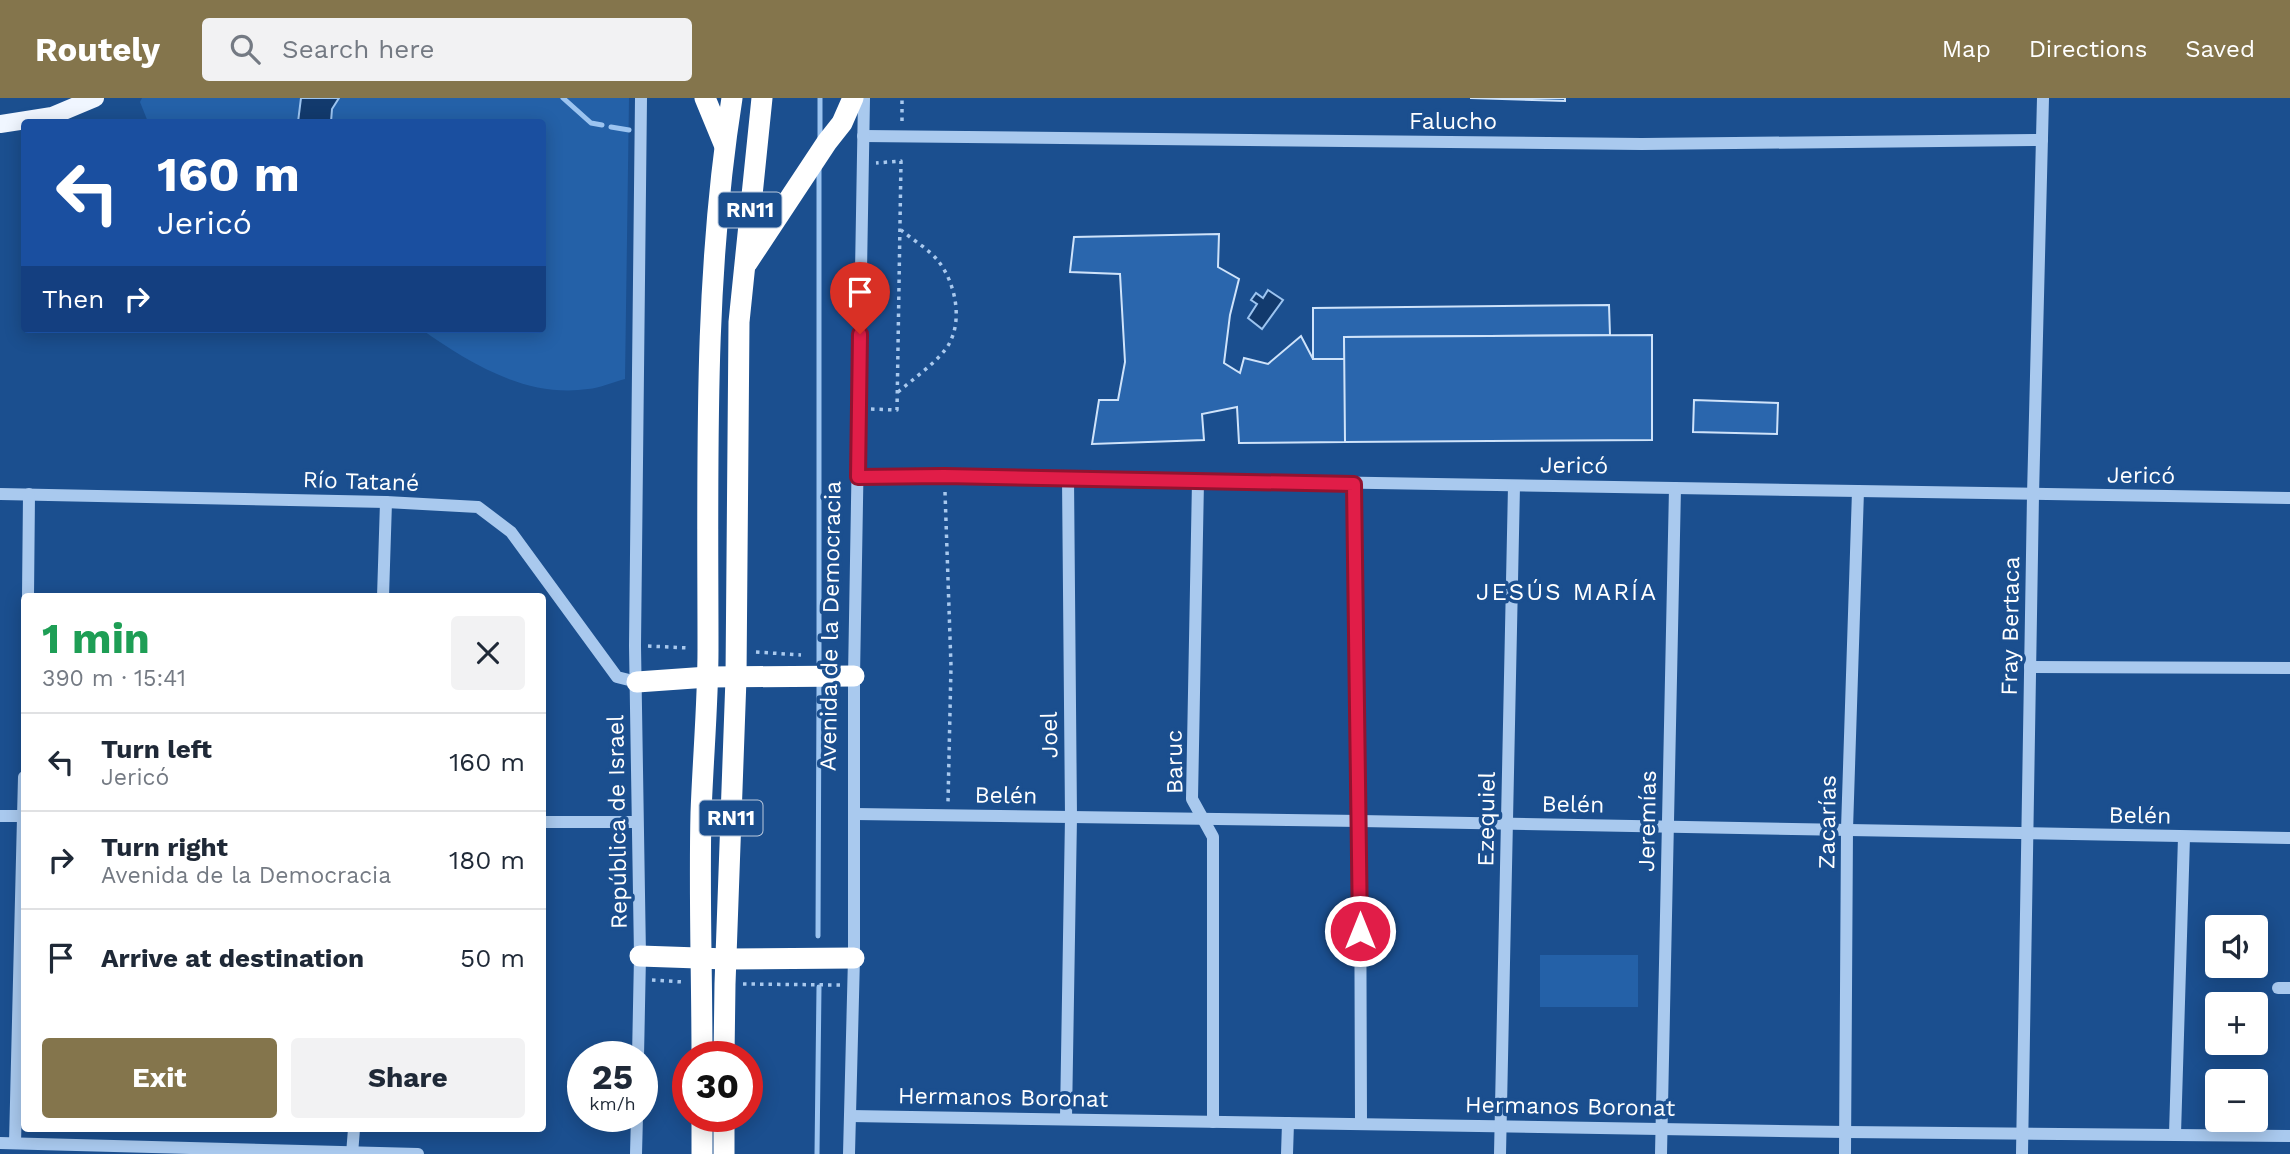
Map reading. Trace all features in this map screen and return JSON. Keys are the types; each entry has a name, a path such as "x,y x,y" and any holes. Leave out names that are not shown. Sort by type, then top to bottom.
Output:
{"highway":[{"path":"705,98 724,144"},
{"name":"RN11","path":"702,1041 701,814 708,677 711,315 724,144 732,98"},
{"name":"RN11","path":"724,1041 736,678 739,322 762,98"},
{"path":"744,268 842,123 853,98"},
{"path":"637,682 708,677 854,676"},
{"path":"640,956 853,958"},
{"path":"702,1132 702,1154"},
{"path":"724,1132 724,1154"}],"main road":[{"path":"32,119 52,116 96,98"},
{"path":"0,124 21,121"}],"street":[{"name":"República de Israel","path":"638,1041 640,956 635,587 641,98"},
{"name":"Avenida de la Democracia","path":"849,1154 864,98"},
{"name":"Fray Bertaca","path":"2022,1154 2033,495 2043,98"},
{"name":"Falucho","path":"863,136 1628,144 2042,140"},
{"name":"Jericó","path":"858,477 944,476 2290,498"},
{"name":"Joel","path":"1066,1118 1071,817 1068,478"},
{"name":"Baruc","path":"1198,481 1192,799 1213,837 1213,1122"},
{"path":"1354,484 1360,821 1361,1124"},
{"name":"Ezequiel","path":"1500,1154 1514,485"},
{"name":"Jeremías","path":"1661,1154 1675,488"},
{"name":"Zacarías","path":"1845,1154 1847,829 1858,491"},
{"name":"Río Tatané","path":"0,494 386,502 478,507 511,532 617,677 637,682"},
{"path":"28,593 29,494"},
{"path":"383,593 386,502"},
{"path":"2030,667 2290,668"},
{"name":"Belén","path":"855,814 2290,838"},
{"path":"0,816 21,816"},
{"path":"546,822 637,822"},
{"path":"2175,1134 2184,837"},
{"path":"15,1143 21,925"},
{"name":"Hermanos Boronat","path":"850,1116 1846,1132 2290,1136"},
{"path":"1287,1154 1288,1123"},
{"path":"352,1153 354,1132"},
{"path":"636,1154 637,1132"},
{"path":"0,1143 418,1154"}],"path":[{"path":"859,408 897,410 901,230 901,161 863,163"},
{"path":"898,392 950,344 957,313 951,282 938,260 901,230"},
{"path":"944,476 951,666 947,815"}],"shaded area":[{"path":"142,98 629,98 625,379 593,388 542,388 499,375 427,333 546,333 546,119 147,119 140,102"},
{"path":"301,98 339,98 332,109 331,119 298,119"},
{"path":"1268,290 1283,300 1262,329 1248,318 1257,304 1251,300 1256,293 1263,298"},
{"path":"1540,955 1638,955 1638,1007 1540,1007"}],"building":[{"path":"1470,98 1565,98 1565,101"},
{"path":"1219,234 1218,267 1239,279 1230,315 1224,363 1240,373 1244,358 1268,364 1301,336 1313,359 1345,359 1345,442 1239,443 1237,407 1202,414 1204,440 1092,444 1099,400 1118,400 1125,362 1120,274 1070,272 1074,237"},
{"path":"1609,305 1610,335 1344,337 1345,359 1313,359 1313,308"},
{"path":"1652,335 1652,440 1345,442 1344,337"},
{"path":"1694,400 1778,403 1777,434 1693,432"}],"waterway":[{"path":"563,98 591,123 602,125"},
{"path":"820,98 820,140"},
{"path":"611,127 629,130"},
{"path":"819,168 819,662"},
{"path":"818,936 819,686"},
{"path":"817,1154 819,987"}],"district":[{"name":"JESÚS MARÍA","path":"1567,592"}],"route":[{"path":"860,334 858,477 944,476 1354,484 1360,931"}]}
